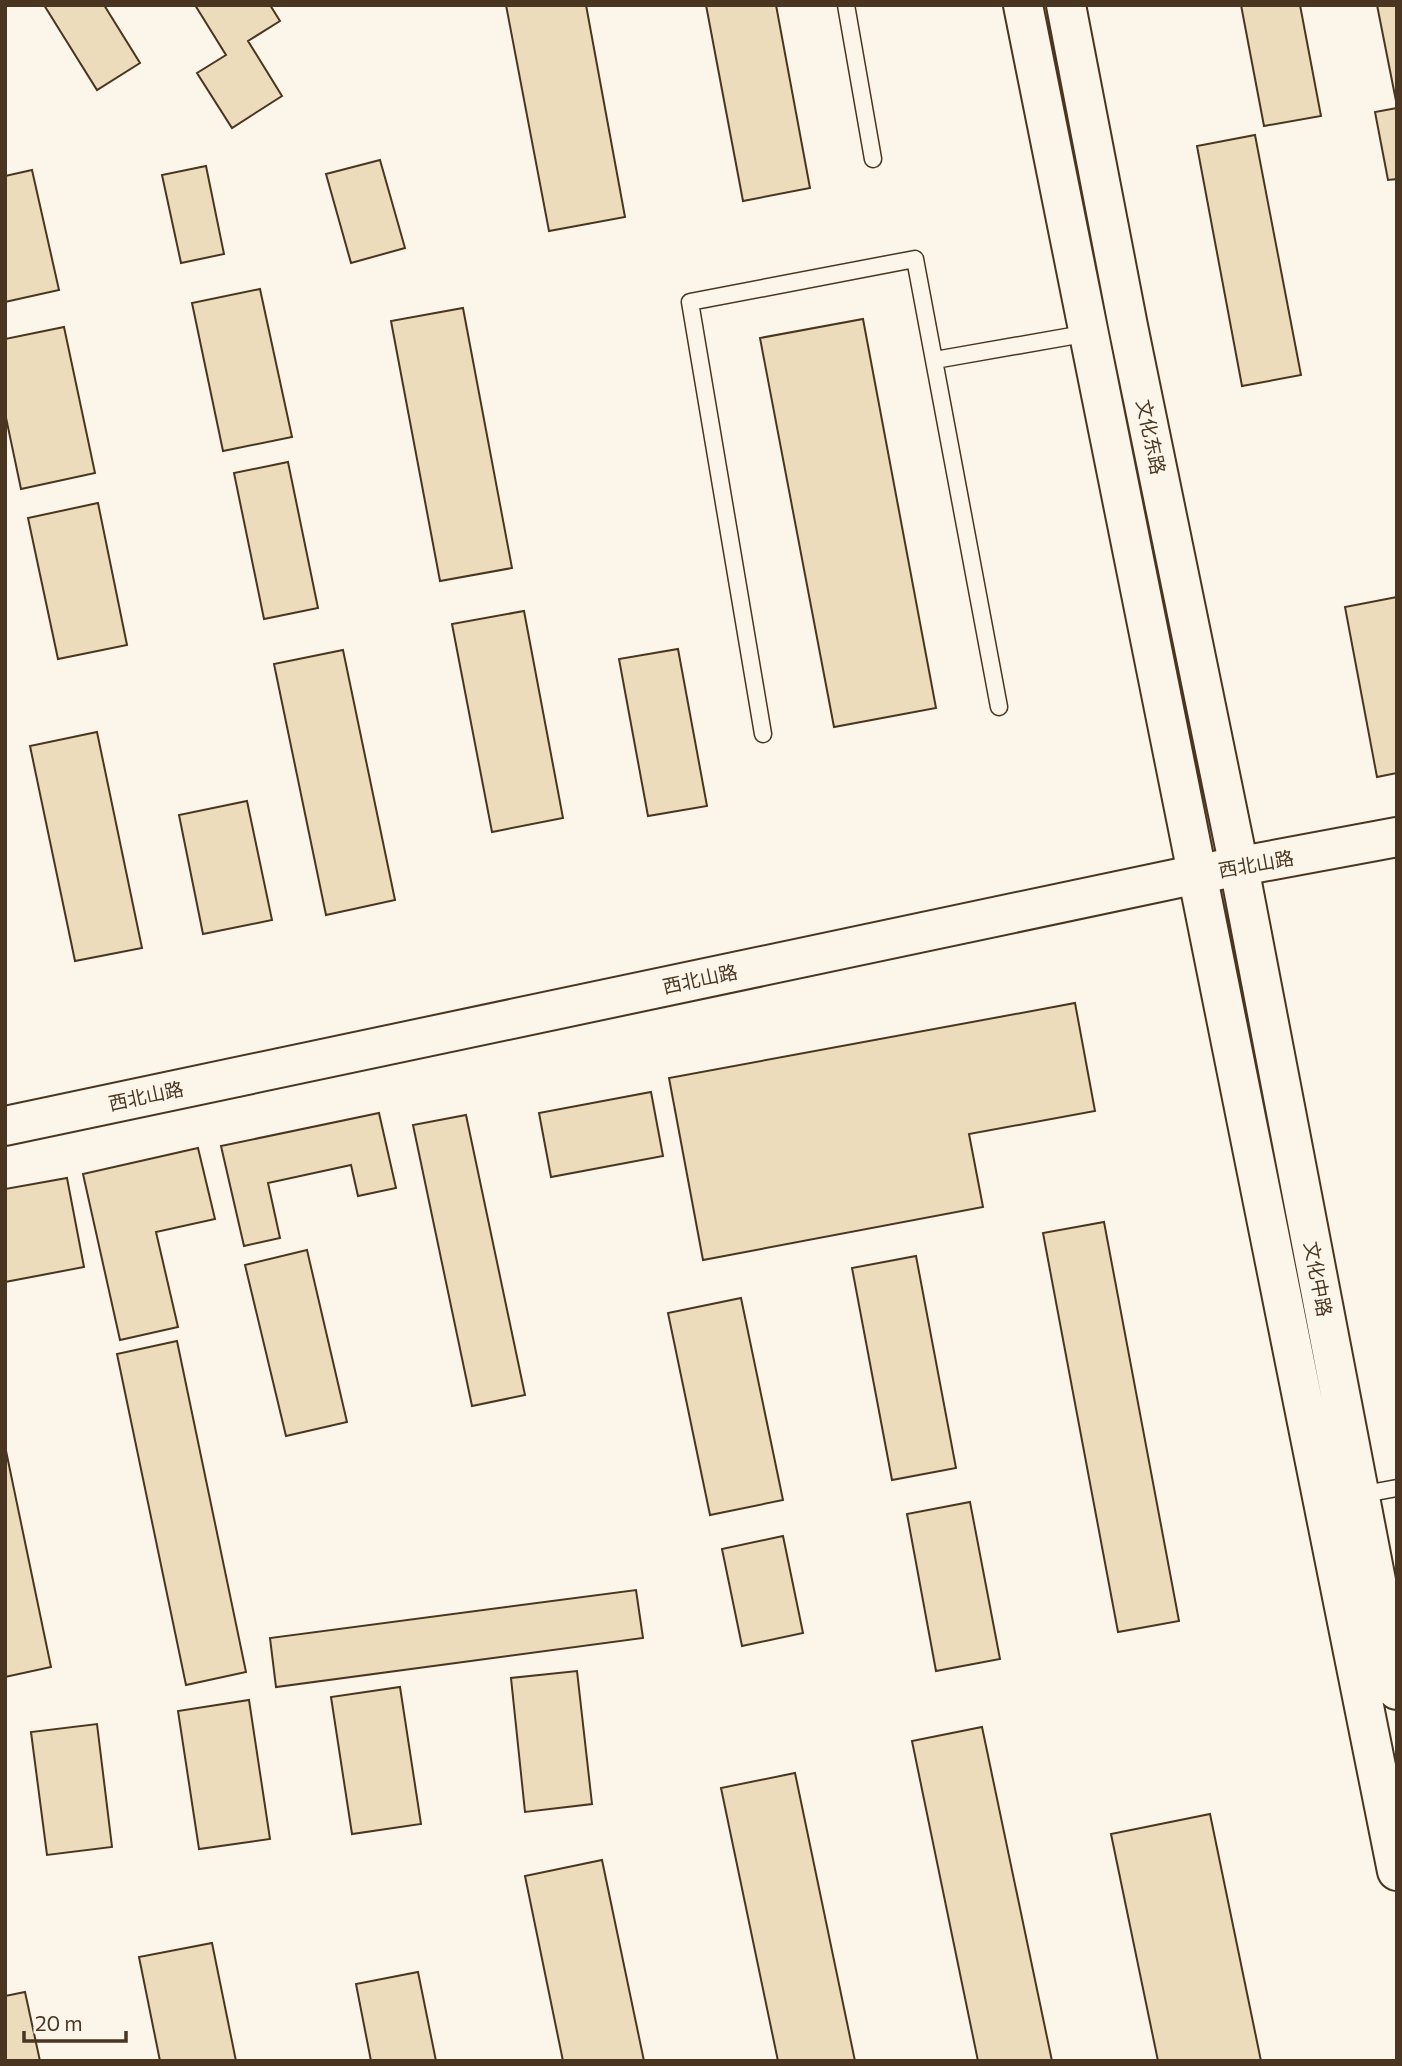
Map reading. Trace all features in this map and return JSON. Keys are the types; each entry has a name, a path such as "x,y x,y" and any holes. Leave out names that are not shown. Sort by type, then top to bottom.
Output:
{"main road":[{"path":"1023,5 1397,1871"},
{"name":"文化东路","path":"1066,5 1128,326 1240,867"},
{"name":"西北山路","path":"5,1126 1198,874 1397,837"},
{"name":"文化中路","path":"1240,867 1397,1690"}],"lane":[{"path":"846,5 873,159"},
{"path":"764,734 690,302 915,259 999,707"},
{"path":"935,360 1089,333"},
{"path":"1359,1495 1397,1488"}],"building":[{"path":"44,5 104,5 140,63 97,90"},
{"path":"195,5 270,5 280,21 248,41 282,96 232,128 197,73 226,55"},
{"path":"506,5 586,5 625,217 549,231"},
{"path":"706,5 776,5 810,188 743,201"},
{"path":"1241,5 1300,5 1321,116 1264,126"},
{"path":"1377,5 1397,5 1397,106"},
{"path":"1397,108 1397,179 1388,180 1375,112"},
{"path":"1255,135 1301,375 1242,386 1197,146"},
{"path":"380,160 405,248 351,263 326,174"},
{"path":"206,166 224,254 181,263 162,175"},
{"path":"32,170 59,290 5,302 5,176"},
{"path":"260,289 292,437 223,451 192,303"},
{"path":"463,308 512,568 440,581 391,321"},
{"path":"863,319 936,708 834,727 760,338"},
{"path":"64,327 95,473 21,489 5,413 5,339"},
{"path":"288,462 318,608 264,619 234,473"},
{"path":"98,503 127,645 58,659 28,518"},
{"path":"1397,597 1397,773 1377,777 1345,607"},
{"path":"524,611 563,818 492,832 452,624"},
{"path":"678,649 707,806 648,816 619,659"},
{"path":"343,650 395,900 326,915 274,664"},
{"path":"97,732 142,948 75,961 30,746"},
{"path":"247,801 272,920 203,934 179,815"},
{"path":"1075,1003 1095,1111 969,1134 983,1207 703,1260 669,1078"},
{"path":"651,1092 663,1156 551,1177 539,1113"},
{"path":"379,1113 396,1188 358,1196 351,1165 268,1183 280,1238 244,1246 221,1146"},
{"path":"466,1115 525,1395 472,1406 413,1125"},
{"path":"198,1148 215,1219 156,1232 178,1327 120,1340 83,1174"},
{"path":"67,1178 84,1267 5,1282 5,1189"},
{"path":"1104,1222 1179,1621 1118,1632 1043,1233"},
{"path":"307,1250 347,1422 286,1436 245,1265"},
{"path":"916,1256 956,1468 892,1480 852,1268"},
{"path":"741,1298 783,1500 710,1515 668,1313"},
{"path":"177,1341 246,1672 186,1685 117,1354"},
{"path":"5,1446 51,1667 5,1677"},
{"path":"970,1502 1000,1659 936,1671 907,1514"},
{"path":"783,1536 803,1633 742,1646 722,1549"},
{"path":"636,1590 643,1638 276,1687 270,1638"},
{"path":"577,1671 592,1804 525,1812 511,1678"},
{"path":"400,1687 421,1824 352,1834 331,1697"},
{"path":"249,1700 270,1839 199,1849 178,1711"},
{"path":"97,1724 112,1847 47,1855 31,1732"},
{"path":"982,1727 1052,2061 978,2061 912,1741"},
{"path":"795,1773 855,2061 778,2061 721,1788"},
{"path":"1210,1814 1261,2061 1158,2061 1111,1834"},
{"path":"602,1860 644,2061 563,2061 525,1876"},
{"path":"212,1943 236,2061 160,2061 139,1957"},
{"path":"418,1972 436,2061 371,2061 356,1984"},
{"path":"25,1992 40,2061 5,2061 5,1996"}]}
